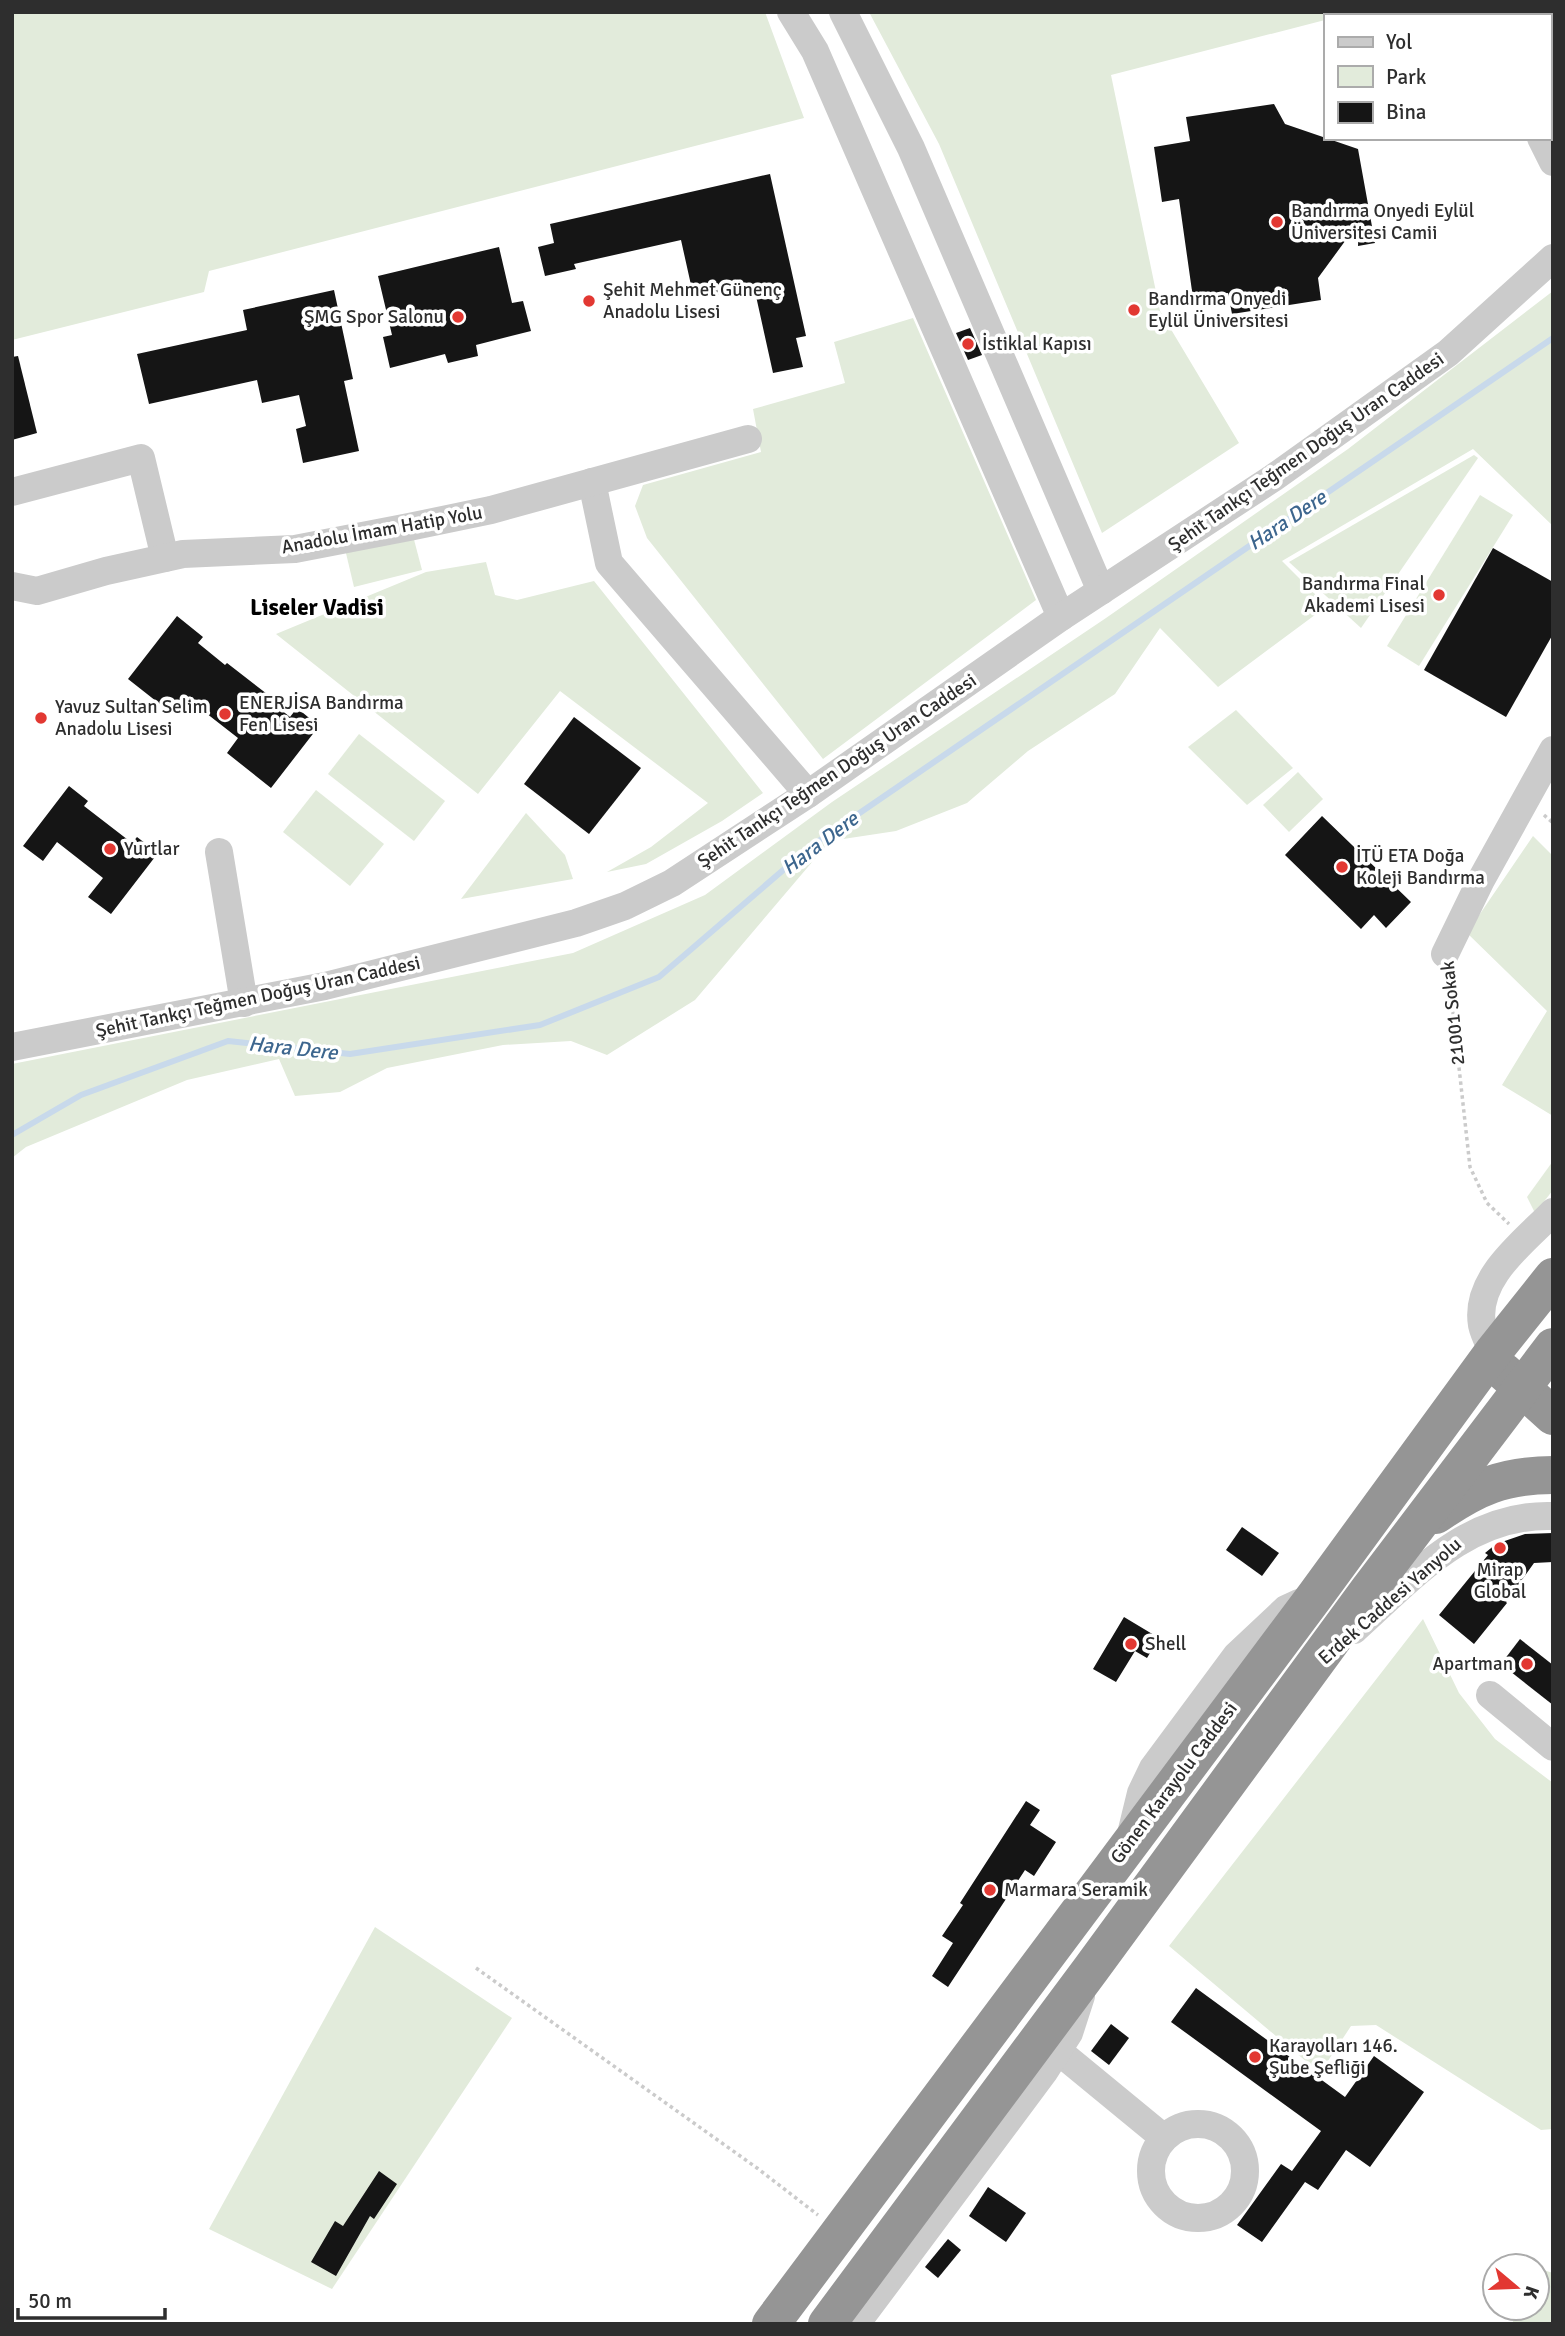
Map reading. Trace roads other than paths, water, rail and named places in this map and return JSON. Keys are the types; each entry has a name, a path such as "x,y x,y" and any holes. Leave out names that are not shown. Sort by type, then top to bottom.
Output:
{"highway":[{"name":"Gönen Karayolu Caddesi","path":"771,2324 1315,1596 1494,1351 1553,1277"},
{"path":"1494,1351 1504,1372 1541,1370"},
{"path":"1541,1370 1553,1416"},
{"path":"827,2324 1368,1591 1541,1370"},
{"path":"1402,1547 1433,1518 1466,1494 1505,1480 1530,1475 1553,1475"}],"street":[{"path":"791,12 815,51 1061,617"},
{"path":"843,12 911,148 1101,591"},
{"path":"1542,140 1553,162"},
{"name":"Şehit Tankçı Teğmen Doğuş Uran Caddesi","path":"12,1047 325,986 484,947 576,923 625,906 671,883 808,794 1061,617 1273,478 1448,354 1553,258"},
{"name":"Anadolu İmam Hatip Yolu","path":"12,586 37,591 106,571 183,554 295,549 491,510 748,439"},
{"path":"12,492 141,458 165,558"},
{"path":"592,482 609,564 808,794"},
{"name":"21001 Sokak","path":"1446,954 1481,880 1553,750"},
{"path":"219,852 244,1003"},
{"path":"1368,1591 1433,1493 1491,1414 1500,1390 1500,1374 1482,1321 1482,1305 1487,1287 1499,1267 1553,1212"},
{"name":"Erdek Caddesi Yanyolu","path":"1310,1670 1434,1558 1458,1541 1484,1527 1503,1521 1553,1516"},
{"path":"1490,1695 1553,1747"},
{"path":"856,2324 1044,2072 1069,2032 1091,1969"},
{"path":"1058,2050 1164,2138"}],"waterway":[{"name":"Hara Dere","path":"12,1135 81,1095 228,1041 350,1054 540,1025 659,977 810,847 1553,338"}],"place":[{"name":"Bandırma Onyedi Eylül Üniversitesi Camii","path":"1277,222"},
{"name":"Şehit Mehmet Günenç Anadolu Lisesi","path":"589,301"},
{"name":"Bandırma Onyedi Eylül Üniversitesi","path":"1134,310"},
{"name":"ŞMG Spor Salonu","path":"458,317"},
{"name":"İstiklal Kapısı","path":"968,344"},
{"name":"Bandırma Final Akademi Lisesi","path":"1439,595"},
{"name":"ENERJİSA Bandırma Fen Lisesi","path":"225,714"},
{"name":"Yavuz Sultan Selim Anadolu Lisesi","path":"41,718"},
{"name":"Yurtlar","path":"110,849"},
{"name":"İTÜ ETA Doğa Koleji Bandırma","path":"1342,867"},
{"name":"Mirap Global","path":"1500,1548"},
{"name":"Shell","path":"1131,1644"},
{"name":"Apartman","path":"1527,1664"},
{"name":"Marmara Seramik","path":"990,1890"},
{"name":"Karayolları 146. Şube Şefliği","path":"1255,2057"}],"district":[{"name":"Liseler Vadisi","path":"317,607"}]}
